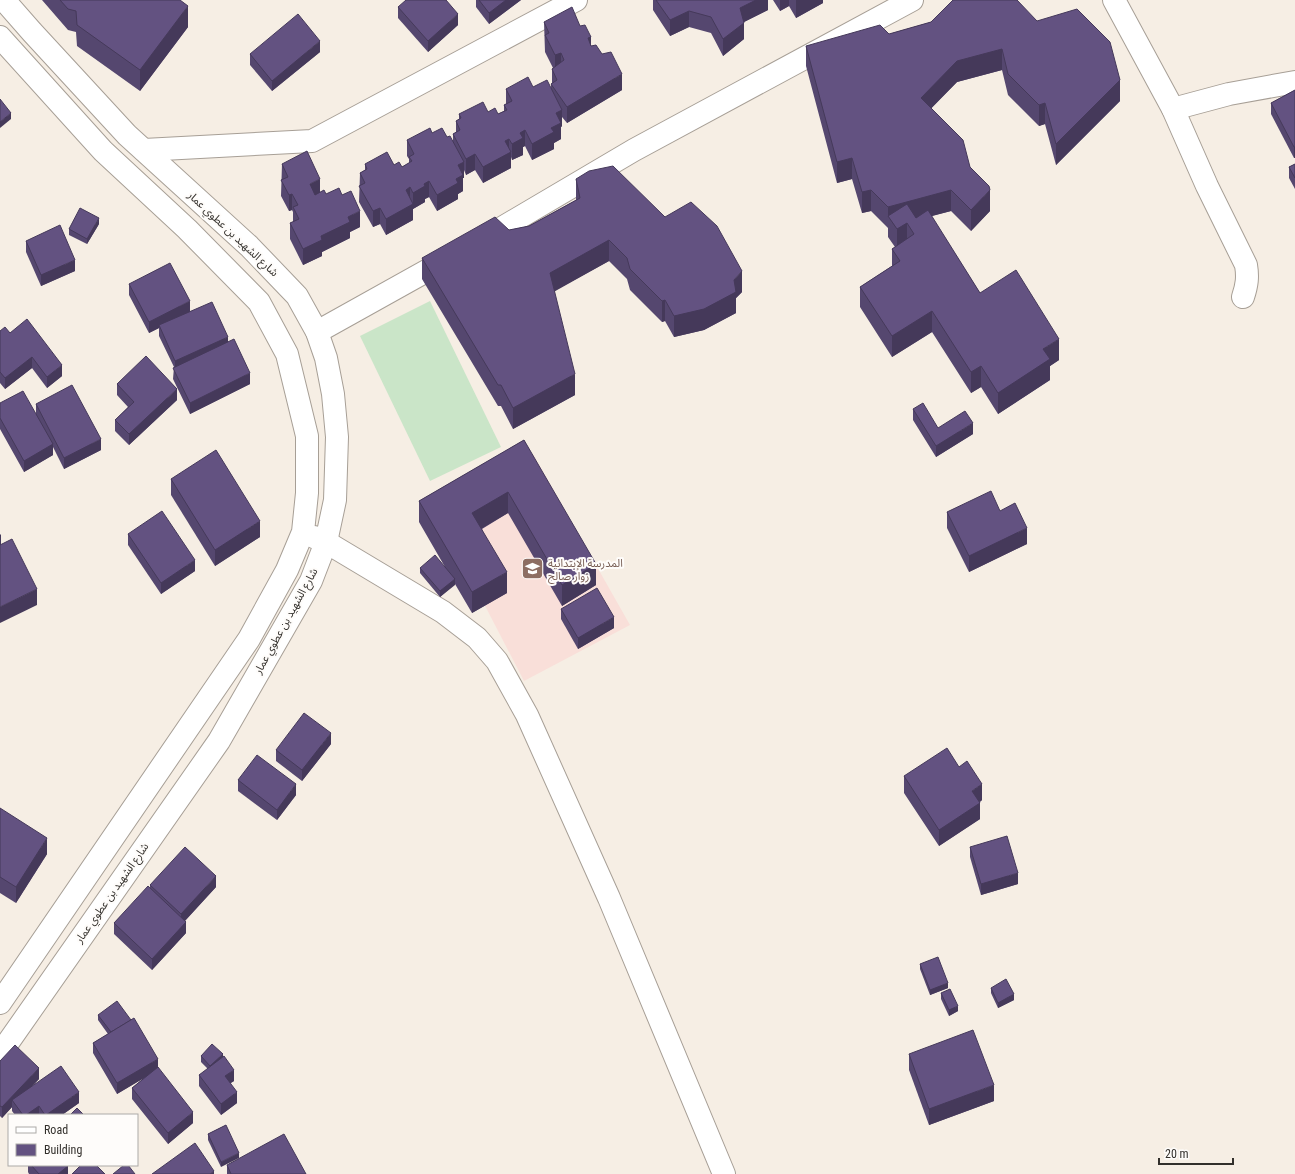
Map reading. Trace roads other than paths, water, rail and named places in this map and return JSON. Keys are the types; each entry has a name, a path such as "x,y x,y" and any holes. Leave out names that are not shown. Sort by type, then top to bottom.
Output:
{"street":[{"name":"شارع الشهيد بن عطوي عمار","path":"0,1054 218,741 311,581 326,542 336,500 337,437 333,394 326,358 317,332 297,296 249,246 127,135 4,0"},
{"path":"144,150 312,141 576,0"},
{"path":"317,332 433,268 634,150 912,0"},
{"path":"1114,0 1173,109 1207,186 1246,265 1248,276 1243,297"},
{"path":"0,36 103,151 187,230 259,302 287,354 307,436 307,493 303,532 287,570 249,639 0,1003"},
{"path":"1173,109 1230,94 1295,82"},
{"path":"303,532 326,542 444,612 477,638 497,661 527,715 609,898 724,1174"}],"place":[{"name":"المدرسة الإبتدائية زوار صالح","path":"532,569"}]}
